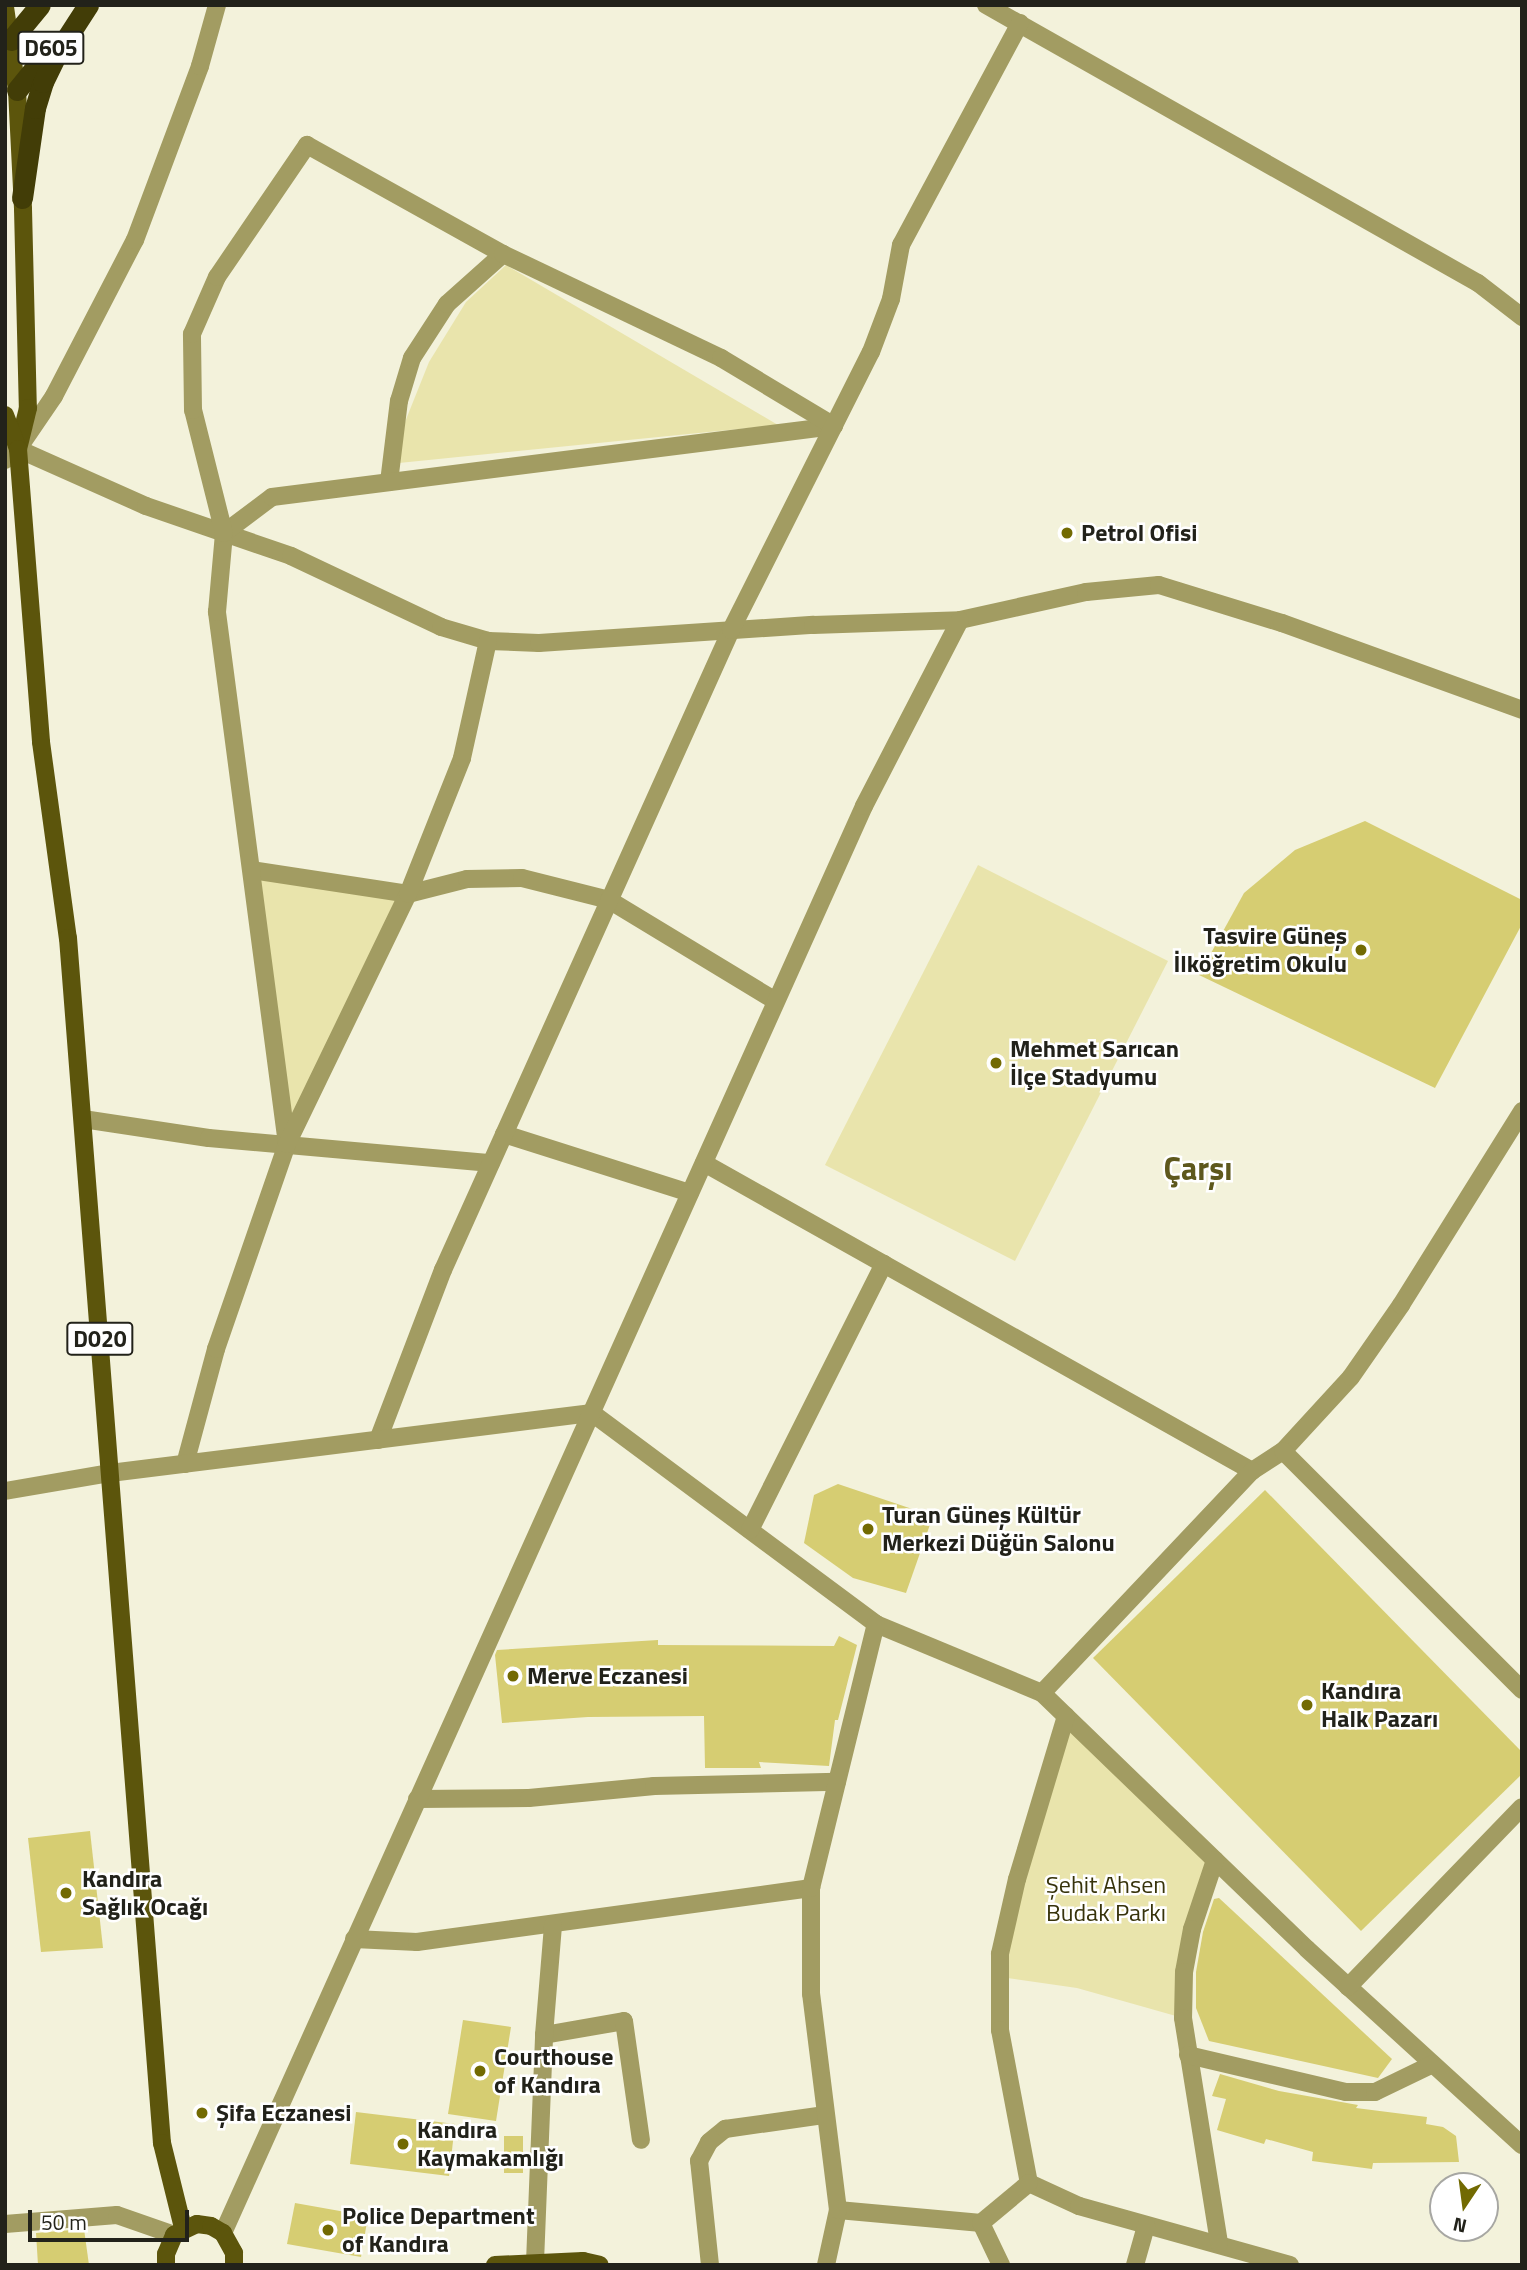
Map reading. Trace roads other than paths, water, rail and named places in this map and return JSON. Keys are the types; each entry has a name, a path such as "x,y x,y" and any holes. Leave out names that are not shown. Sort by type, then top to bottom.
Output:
{"highway":[{"path":"8,43 40,5"},
{"path":"23,198 35,108 43,82 57,52 87,5"},
{"name":"D605","path":"11,97 87,5"}],"main road":[{"name":"D020","path":"5,7 11,97 23,198 28,408 12,454"},
{"name":"D020","path":"5,415 12,454 41,742 68,938 162,2143 179,2232 169,2244 166,2265"},
{"path":"179,2232 197,2224 211,2226 223,2233 234,2253 234,2265"},
{"path":"495,2265 583,2261 600,2265"}],"street":[{"path":"217,5 200,66 135,240 54,396 12,454 146,506 291,556 442,627 488,641 538,643 731,630 960,620 1086,592 1159,585 1282,623 1522,710"},
{"path":"986,5 1478,284 1522,317"},
{"path":"378,1440 443,1270 731,630 871,352 891,299 901,245 1020,23"},
{"path":"287,1144 217,612 224,533 193,410 192,334 217,277 307,145 503,254 721,358 834,426"},
{"path":"389,482 399,401 412,358 446,303 503,254"},
{"path":"224,533 272,497 834,426"},
{"path":"223,2233 864,806 960,620"},
{"path":"185,1464 216,1349 287,1144 408,894 462,758 488,641"},
{"path":"251,870 408,894 467,880 522,878 610,900 776,1001"},
{"path":"1042,1693 1252,1471 1283,1451 1351,1377 1401,1305 1522,1111"},
{"path":"83,1119 209,1138 491,1163"},
{"path":"504,1134 690,1193"},
{"path":"704,1163 1252,1471"},
{"path":"750,1530 884,1264"},
{"path":"5,1491 110,1473 592,1413 876,1624 1042,1693 1348,1987 1522,2144"},
{"path":"1283,1451 1522,1690"},
{"path":"825,2265 838,2210 811,1994 811,1888 876,1624"},
{"path":"1029,2183 1000,2029 1000,1954 1017,1879 1066,1716"},
{"path":"417,1799 529,1798 654,1786 837,1782"},
{"path":"1348,1987 1522,1807"},
{"path":"1215,1860 1192,1929 1184,1972 1183,2018 1219,2243"},
{"path":"354,1939 417,1942 811,1888"},
{"path":"535,2262 544,2035 553,1925"},
{"path":"544,2035 624,2021 641,2140"},
{"path":"1188,2054 1346,2092 1375,2092 1433,2064"},
{"path":"710,2265 699,2161 709,2141 725,2129 825,2115"},
{"path":"838,2210 981,2223 1029,2183"},
{"path":"1029,2183 1079,2206 1290,2265"},
{"path":"5,2224 117,2215 179,2232"},
{"path":"981,2223 1001,2265"},
{"path":"1135,2265 1146,2226"}],"place":[{"name":"Petrol Ofisi","path":"1067,533"},
{"name":"Tasvire Güneş İlköğretim Okulu","path":"1361,950"},
{"name":"Mehmet Sarıcan İlçe Stadyumu","path":"996,1063"},
{"name":"Turan Güneş Kültür Merkezi Düğün Salonu","path":"868,1529"},
{"name":"Merve Eczanesi","path":"513,1676"},
{"name":"Kandıra Halk Pazarı","path":"1307,1705"},
{"name":"Kandıra Sağlık Ocağı","path":"66,1893"},
{"name":"Courthouse of Kandıra","path":"480,2071"},
{"name":"Şifa Eczanesi","path":"202,2113"},
{"name":"Kandıra Kaymakamlığı","path":"403,2144"},
{"name":"Police Department of Kandıra","path":"328,2230"}],"district":[{"name":"Çarşı","path":"1198,1168"}],"park label":[{"name":"Şehit Ahsen Budak Parkı","path":"1106,1899"}]}
